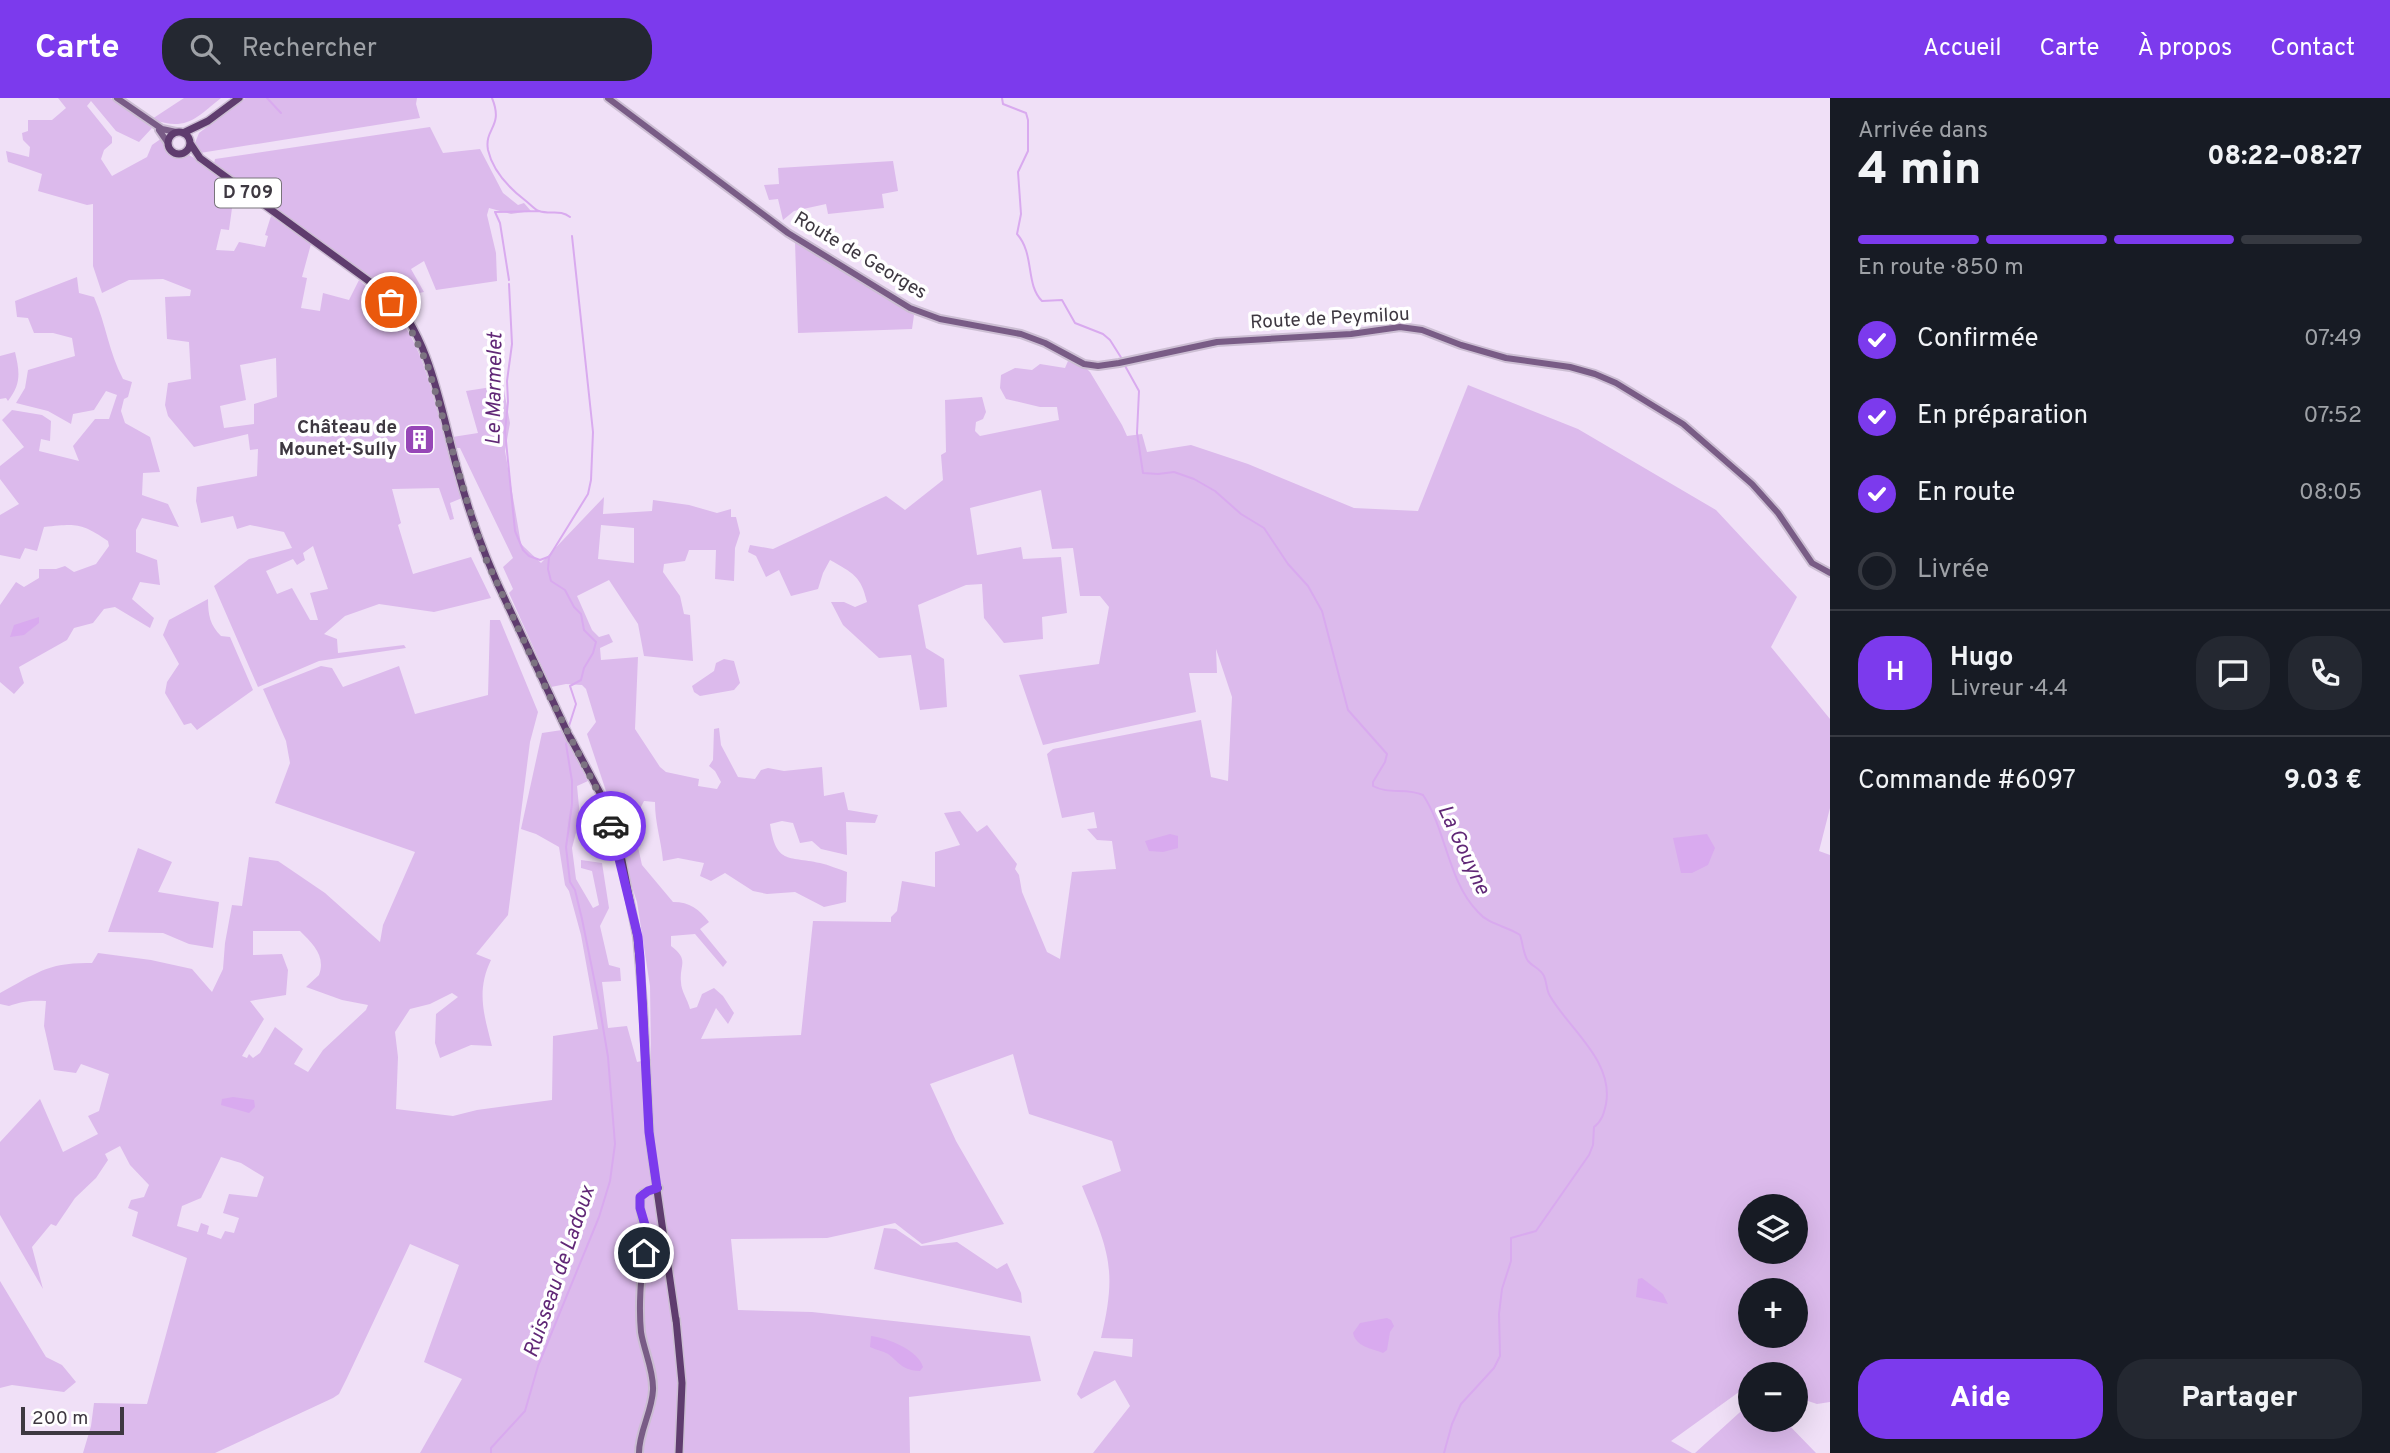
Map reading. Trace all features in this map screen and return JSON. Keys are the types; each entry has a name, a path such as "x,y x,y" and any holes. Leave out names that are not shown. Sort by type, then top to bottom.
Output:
{"main road":[{"path":"208,121 171,135 168,144 174,152 188,149 190,141 208,121 239,98"},
{"path":"180,133 190,141"},
{"name":"D 709","path":"190,141 200,158"},
{"name":"D 709","path":"183,152 200,158 296,228 391,302 409,326 427,363 481,535 510,610 565,728 607,806 619,845 640,958 649,1132 676,1321 682,1383 679,1453"},
{"name":"D 709","path":"570,737 604,807 627,889"}],"street":[{"path":"117,98 162,129 180,133"},
{"name":"Route de Georges","path":"608,98 788,233 910,308 940,319 1021,334 1045,343 1084,364 1098,366 1127,361"},
{"path":"150,122 165,136 168,144"},
{"name":"Route de Peymilou","path":"1127,361 1217,342 1351,334 1400,327 1422,330 1506,358 1595,374 1616,383 1683,424 1752,484 1770,503 1812,563 1830,573"},
{"path":"639,1453 640,1438 652,1402 653,1388 639,1312 645,1225 639,1202 643,1194 658,1188"}],"shaded area":[{"path":"58,98 111,98 152,128 139,142 116,131 91,101 87,106 112,137 112,143 104,150 101,159 112,176 147,157 152,145 162,138 170,154 189,155 237,189 229,230 221,229 216,250 234,251 239,242 265,247 268,236 265,235 271,216 311,244 302,277 307,278 301,308 320,311 323,293 349,300 359,280 398,317 415,344 446,438 478,433 466,391 498,386 498,380 502,379 510,423 505,451 521,544 541,563 604,497 603,514 652,511 653,500 689,505 717,513 731,509 731,517 736,517 740,533 735,548 734,581 715,579 716,550 689,550 685,561 664,564 663,572 680,596 684,614 690,615 693,661 644,656 638,624 609,580 577,596 592,630 599,637 609,634 613,642 600,648 601,660 638,657 635,729 666,772 699,779 698,786 717,789 721,782 709,766 713,760 714,729 719,728 721,745 738,777 755,779 761,770 768,768 784,771 822,767 824,796 844,792 848,810 878,815 875,823 846,822 847,855 821,849 812,841 800,843 793,823 782,821 770,824 776,846 785,856 847,872 846,902 824,907 795,892 767,894 753,891 725,873 711,881 700,876 704,863 678,858 663,861 655,802 644,801 640,809 631,816 642,865 673,902 689,905 705,917 709,922 700,929 727,962 723,967 695,934 671,936 671,946 682,959 681,985 690,1009 697,1007 702,994 714,988 734,1013 728,1024 716,1008 701,1039 801,1035 813,921 891,922 891,917 897,911 902,881 935,887 935,852 960,845 944,813 960,811 977,832 987,825 1017,864 1015,869 1022,892 1047,952 1060,959 1072,872 1116,869 1112,841 1097,840 1087,829 1097,828 1094,812 1062,818 1047,754 1053,749 1201,720 1211,777 1228,781 1232,697 1216,649 1217,673 1189,673 1196,712 1043,745 1019,675 1099,664 1109,607 1100,596 1080,596 1073,548 1052,549 1041,490 970,508 977,555 1021,547 1023,559 1061,557 1067,613 1042,617 1043,639 1004,643 984,618 982,584 966,585 918,605 926,648 944,659 947,707 920,710 911,655 879,658 843,625 831,602 844,602 855,607 867,602 862,586 850,572 830,560 818,589 791,596 779,570 766,577 756,556 748,552 750,545 773,549 886,496 905,510 943,480 941,455 946,452 945,400 982,397 986,412 983,419 976,422 975,431 980,436 1059,420 1057,407 1040,407 1006,399 1000,388 1001,375 1015,368 1032,370 1040,364 1065,368 1068,361 1084,366 1090,372 1127,436 1142,434 1147,452 1191,445 1248,464 1354,508 1418,511 1468,385 1578,429 1716,510 1797,597 1771,647 1830,719 1830,808 1819,851 1830,855 1830,1402 1817,1404 1808,1401 1808,1362 1738,1362 1738,1393 1671,1441 1692,1453 1093,1453 1130,1406 1115,1380 1081,1399 1077,1394 1094,1351 1132,1357 1133,1339 1101,1338 1109,1294 1108,1260 1082,1186 1121,1171 1112,1141 1029,1114 1013,1054 930,1084 956,1141 1004,1224 922,1244 895,1223 827,1238 731,1239 738,1310 812,1312 1030,1336 1041,1381 909,1397 910,1453 420,1453 462,1379 424,1362 459,1265 410,1244 339,1394 333,1398 215,1453 83,1453 94,1403 147,1404 187,1258 132,1236 138,1212 128,1208 131,1200 144,1197 149,1185 130,1165 120,1146 105,1154 108,1160 96,1178 75,1198 56,1226 51,1224 32,1247 43,1289 0,1215 0,1142 40,1099 63,1152 98,1134 88,1116 99,1111 109,1074 81,1064 76,1073 54,1070 44,1026 46,1001 27,1001 9,1006 0,1004 0,993 53,967 92,963 98,953 192,969 212,992 223,969 232,905 242,906 249,857 278,861 325,893 380,942 383,925 415,852 275,803 290,763 286,741 263,689 321,666 332,668 343,687 399,666 415,714 488,695 490,620 500,620 538,712 530,742 508,915 476,954 491,960 486,971 483,1003 492,1046 471,1045 440,1058 435,1043 436,1014 458,997 452,993 430,1004 410,1009 395,1032 398,1057 396,1109 453,1116 552,1100 553,1036 598,1029 581,935 565,885 559,847 521,829 542,733 562,730 588,781 577,786 580,817 572,848 576,879 593,908 599,905 592,871 581,868 581,860 602,863 609,908 600,926 609,965 620,968 621,981 602,982 608,1028 627,1026 637,1062 651,1059 650,986 637,902 625,866 613,812 587,734 596,722 586,689 582,685 566,684 551,687 509,593 513,589 503,567 513,558 460,448 448,448 462,498 450,503 454,519 450,520 439,488 392,489 401,523 398,525 413,574 471,557 491,598 434,612 379,604 345,616 324,634 337,639 338,653 404,645 406,648 319,661 258,687 214,586 249,559 292,548 284,532 250,525 237,529 233,516 201,523 196,501 197,487 257,476 258,449 250,450 248,434 194,447 168,416 165,405 168,383 191,379 189,342 167,339 165,297 190,296 191,290 163,279 129,280 102,293 93,266 93,204 87,205 38,191 42,174 8,162 6,151 29,157 30,147 23,140 22,133 28,131 28,120 52,120 66,108","holes":["276,358 277,397 254,404 254,424 224,428 220,406 246,400 240,365","601,525 634,528 634,563 598,559","313,546 328,589 310,593 318,620 310,620 292,588 277,594 266,571 293,559 297,565 305,560 303,553","253,931 300,931 314,946 321,962 319,975 306,987 342,1000 368,1005 366,1010 323,1050 308,1072 294,1064 303,1049 275,1027 260,1053 253,1058 249,1054 247,1058 242,1056 264,1019 250,1001 286,995 288,970 282,954 253,955","221,1157 241,1163 264,1177 257,1197 229,1194 223,1213 239,1218 234,1233 225,1231 221,1239 207,1234 209,1226 201,1223 198,1232 177,1226 182,1206 201,1198"]},
{"path":"184,98 221,98 190,121 174,124 152,119"},
{"path":"245,98 417,98 420,118 200,153 195,143 199,133"},
{"path":"430,127 443,153 480,149 503,193 518,205 524,203 531,211 511,214 489,208 487,215 496,253 497,281 436,290 424,261 411,269 424,292 400,297 392,294 214,164 215,159"},
{"path":"893,161 898,191 882,194 884,208 828,214 826,204 794,211 783,220 778,199 769,200 764,185 779,184 778,168"},
{"path":"795,242 914,315 912,329 798,333"},
{"path":"77,277 79,293 94,297 123,379 132,382 121,411 125,423 150,437 160,472 143,473 142,495 168,504 179,527 142,518 136,530 136,552 157,560 160,585 140,582 132,599 154,618 150,628 115,607 104,609 93,623 74,628 67,640 19,667 24,683 14,694 0,682 0,605 16,582 24,587 39,578 39,569 65,566 74,572 96,564 109,546 108,541 84,527 55,526 44,527 37,551 25,548 20,559 0,555 0,515 19,504 0,479 0,466 24,447 2,420 12,410 42,415 51,421 50,441 41,439 39,451 79,461 73,446 95,419 109,419 117,395 106,391 94,410 73,414 71,424 48,411 16,403 25,388 28,370 75,356 72,338 53,333 34,333 28,318 17,317 15,301"},
{"path":"15,352 18,378 8,401 6,398 0,399 0,356"},
{"path":"208,599 212,624 221,636 230,637 253,690 197,730 191,723 184,725 165,693 167,682 179,664 163,635 169,620"},
{"path":"39,617 39,623 24,635 10,637 14,625"},
{"path":"724,659 734,661 740,683 734,690 700,696 694,692 692,686 714,671 716,663"},
{"path":"1170,834 1178,836 1178,848 1163,852 1149,851 1145,841"},
{"path":"1707,834 1715,848 1708,865 1692,873 1681,873 1673,838"},
{"path":"138,848 172,862 158,892 219,902 213,948 189,944 163,933 108,932"},
{"path":"233,1097 254,1100 255,1107 249,1113 221,1105 222,1099"},
{"path":"884,1228 896,1229 921,1246 957,1242 997,1269 1007,1263 1021,1293 1022,1303 874,1269"},
{"path":"1642,1278 1663,1294 1668,1304 1636,1297 1638,1279"},
{"path":"0,1281 46,1357 62,1365 76,1382 64,1392 12,1385 0,1388"},
{"path":"1387,1318 1394,1326 1390,1332 1387,1350 1383,1353 1357,1341 1353,1333 1360,1323"},
{"path":"871,1336 886,1339 909,1350 923,1367 920,1371 909,1369 888,1354 870,1347"},
{"path":"1738,1414 1738,1432 1796,1432 1816,1453 1695,1453"}],"waterway":[{"path":"267,98 281,113"},
{"path":"492,98 496,115 488,150 502,179 536,209 563,213 570,217"},
{"name":"La Gouyne","path":"1002,98 1003,104 1026,113 1028,120 1028,151 1018,172 1021,214 1017,234 1026,251 1033,286 1042,301 1062,300 1075,323 1103,334 1122,359"},
{"name":"Le Marmelet","path":"509,280 500,223 495,212 539,211"},
{"path":"569,726 576,704 570,686 581,680 596,642 584,630 581,614 565,590 551,581 548,569 549,557 588,494 591,480 593,432 572,236"},
{"name":"Le Marmelet","path":"509,284 512,344 505,431 515,531 523,550 529,556 540,560 548,557"},
{"name":"La Gouyne","path":"1124,364 1139,391 1137,433 1143,473 1174,472 1194,479 1215,491 1241,514 1264,528 1288,564 1308,586 1322,611 1348,710 1387,754 1373,786 1423,795 1437,823 1453,871 1468,900 1487,920 1520,935 1528,961 1542,973 1550,996 1588,1046 1603,1074 1607,1088 1606,1104 1601,1119 1594,1127 1593,1145 1589,1155 1536,1231 1511,1238 1511,1261 1502,1289 1499,1314 1500,1356 1494,1368 1461,1404 1444,1453"},
{"name":"Ruisseau de Ladoux","path":"491,1453 491,1448 525,1411 538,1366 599,1217 610,1181 615,1144 608,1057 599,1003 582,919 575,890 570,882 566,847 572,804 572,781 566,744 568,739"}],"way so far":[{"path":"391,302 409,326 427,363 485,557 598,792 611,826"}],"place":[{"name":"Château de Mounet-Sully","path":"420,439"}],"route":[{"path":"611,826 638,937 640,958 649,1132 657,1188 640,1197 645,1225 644,1253"}]}
